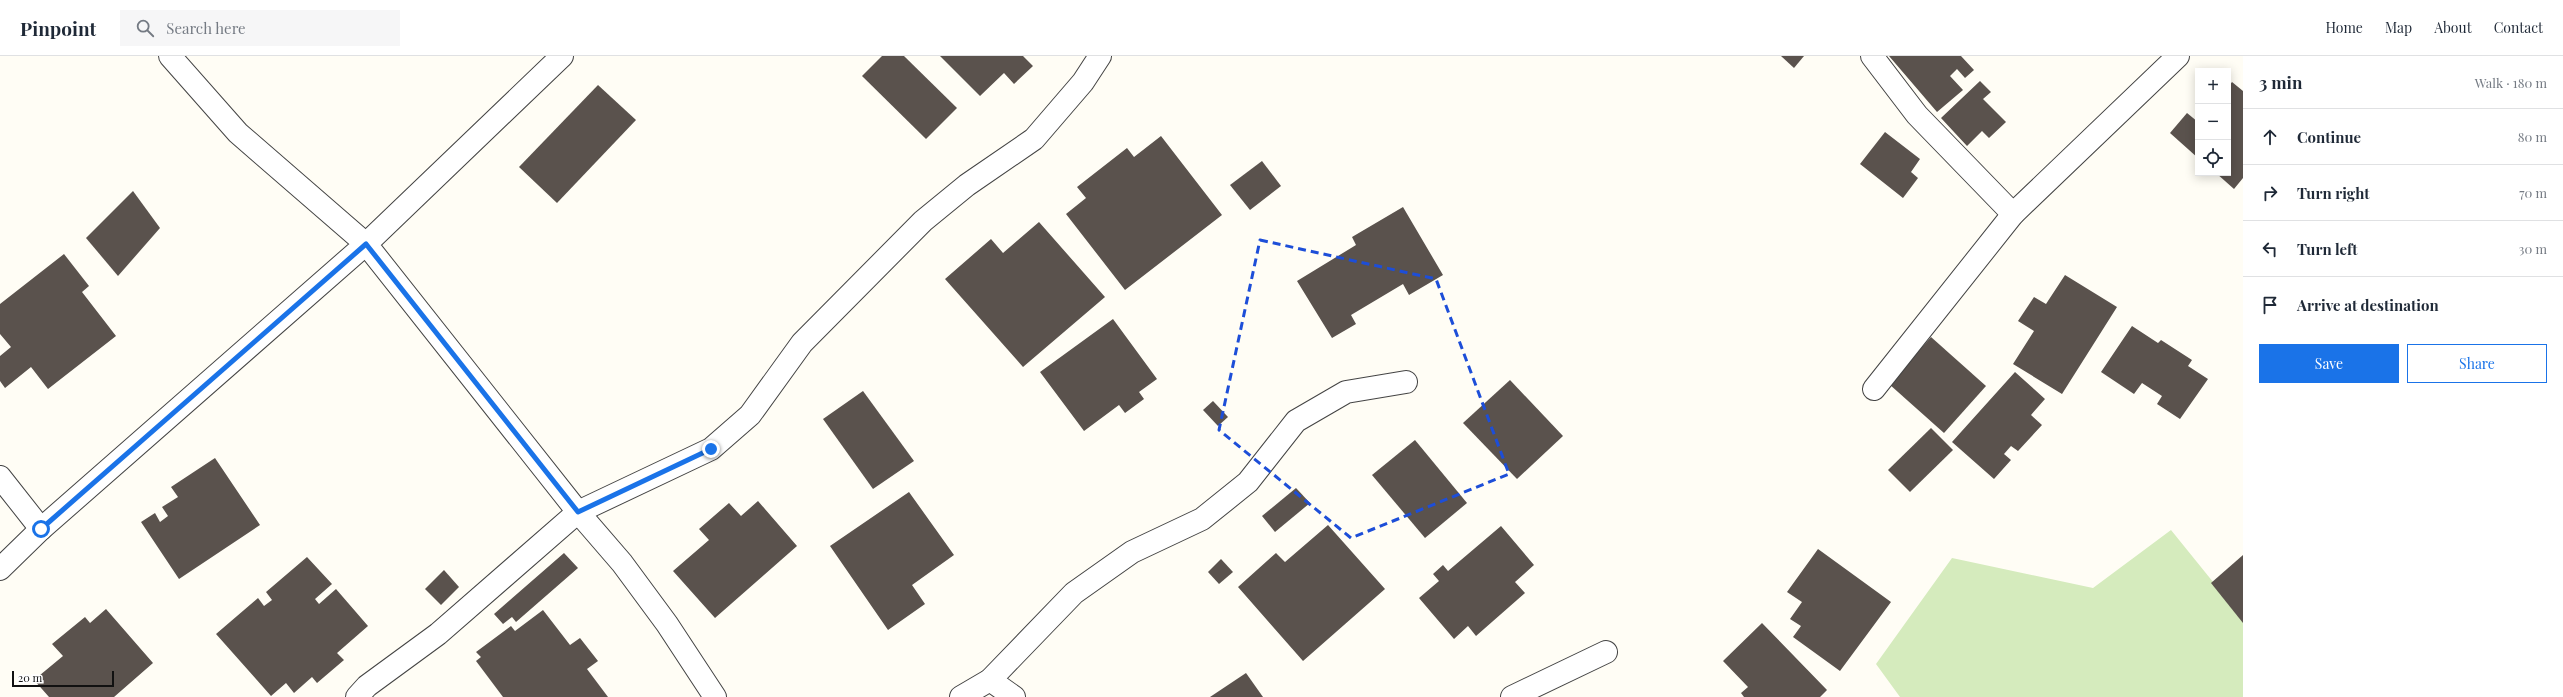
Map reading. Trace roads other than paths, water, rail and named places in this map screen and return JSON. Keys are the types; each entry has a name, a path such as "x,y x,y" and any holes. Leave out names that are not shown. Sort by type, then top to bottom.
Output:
{"street":[{"path":"170,56 238,133 366,244 578,512 622,563 667,624 715,697"},
{"path":"0,569 41,529 366,244 562,56"},
{"path":"357,697 367,686 438,634 578,512 711,449 750,415 802,344 923,221 968,185 1034,139 1083,82 1100,56"},
{"path":"1872,56 1916,115 2013,214"},
{"path":"1874,389 2013,214 2178,56"},
{"path":"961,697 990,680 1074,593 1132,552 1202,519 1248,482 1296,421 1346,392 1406,382"},
{"path":"0,477 41,529"},
{"path":"1512,697 1606,652"},
{"path":"990,680 1014,697"}]}
